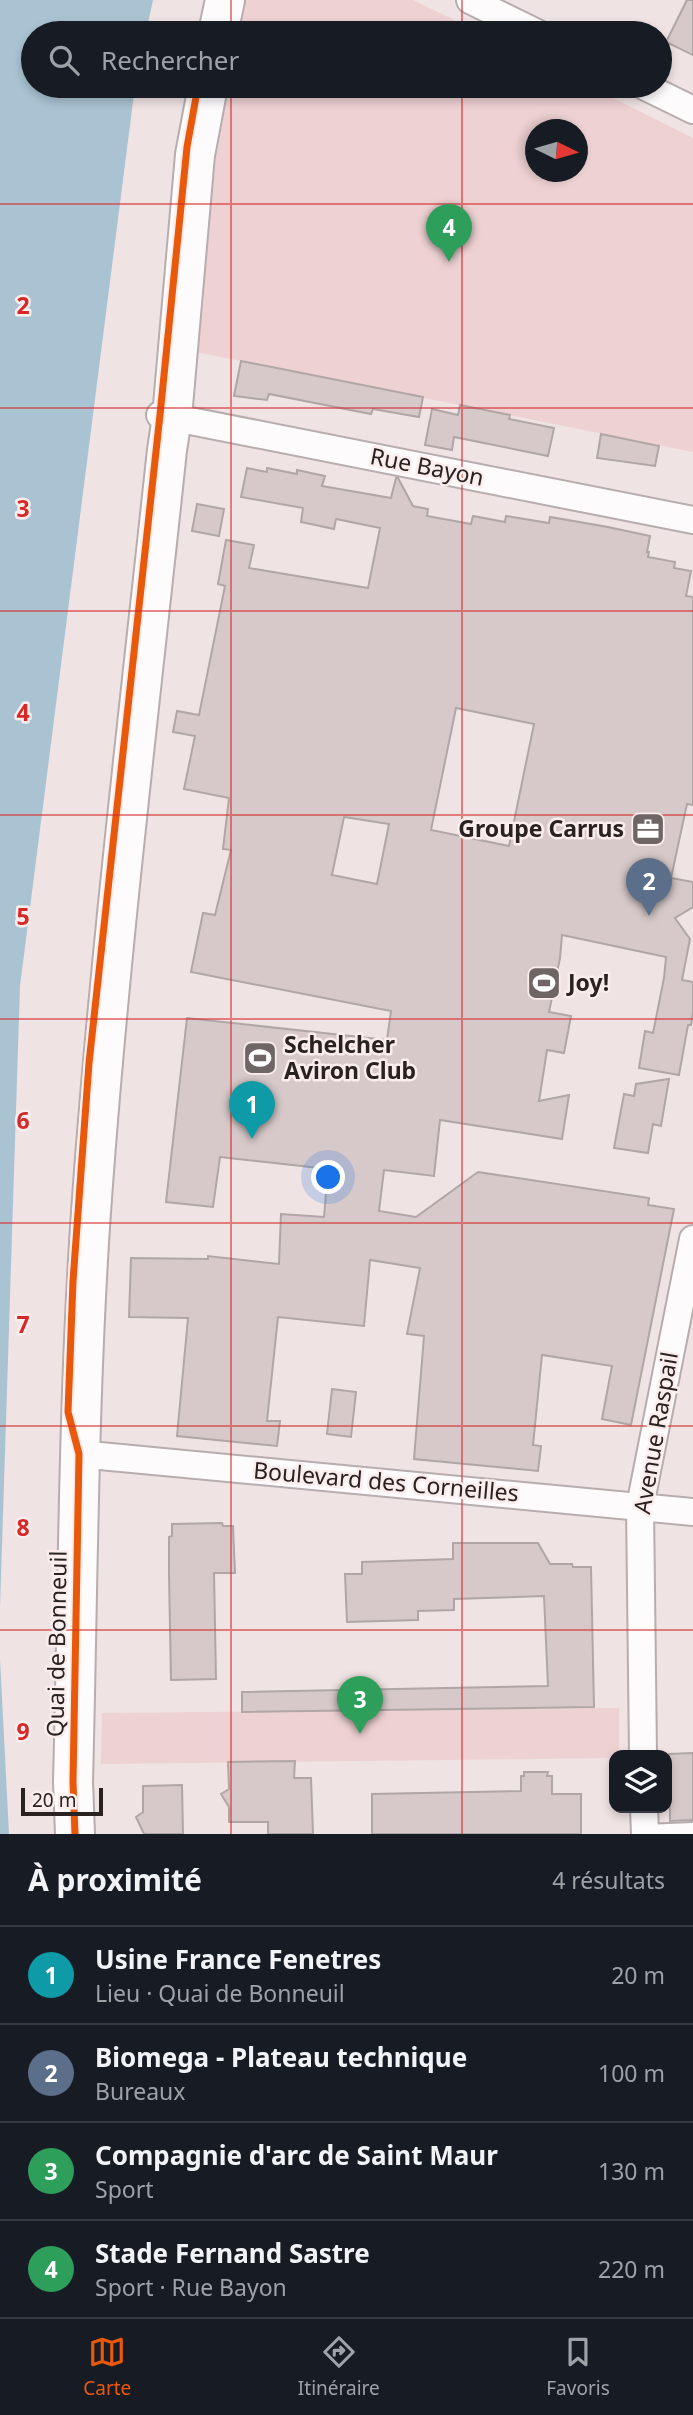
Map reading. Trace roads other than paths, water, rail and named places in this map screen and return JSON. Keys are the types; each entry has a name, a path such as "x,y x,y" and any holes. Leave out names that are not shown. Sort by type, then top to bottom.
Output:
{"street":[{"path":"221,21 225,0"},
{"path":"470,0 513,21"},
{"name":"Quai de Bonneuil","path":"75,1834 79,1454 91,1214 103,1064 167,450 166,416 195,155 206,98"},
{"path":"668,98 693,110"},
{"name":"Rue Bayon","path":"166,416 693,520"},
{"name":"Avenue Raspail","path":"643,1750 640,1506 693,1239"},
{"name":"Boulevard des Corneilles","path":"79,1454 693,1512"}],"lane":[{"path":"645,1825 693,1830"}],"water":[{"path":"0,0 153,0 149,21 21,21 21,98 133,98 20,986 0,1608"},
{"path":"0,1659 9,1834 0,1834"}],"place":[{"name":"Stade Fernand Sastre","path":"449,262"},
{"name":"Groupe Carrus","path":"648,829"},
{"name":"Biomega - Plateau technique","path":"649,916"},
{"name":"Joy!","path":"544,983"},
{"name":"Schelcher Aviron Club","path":"260,1058"},
{"name":"Usine France Fenetres","path":"252,1139"},
{"name":"Compagnie d'arc de Saint Maur","path":"360,1734"}]}
